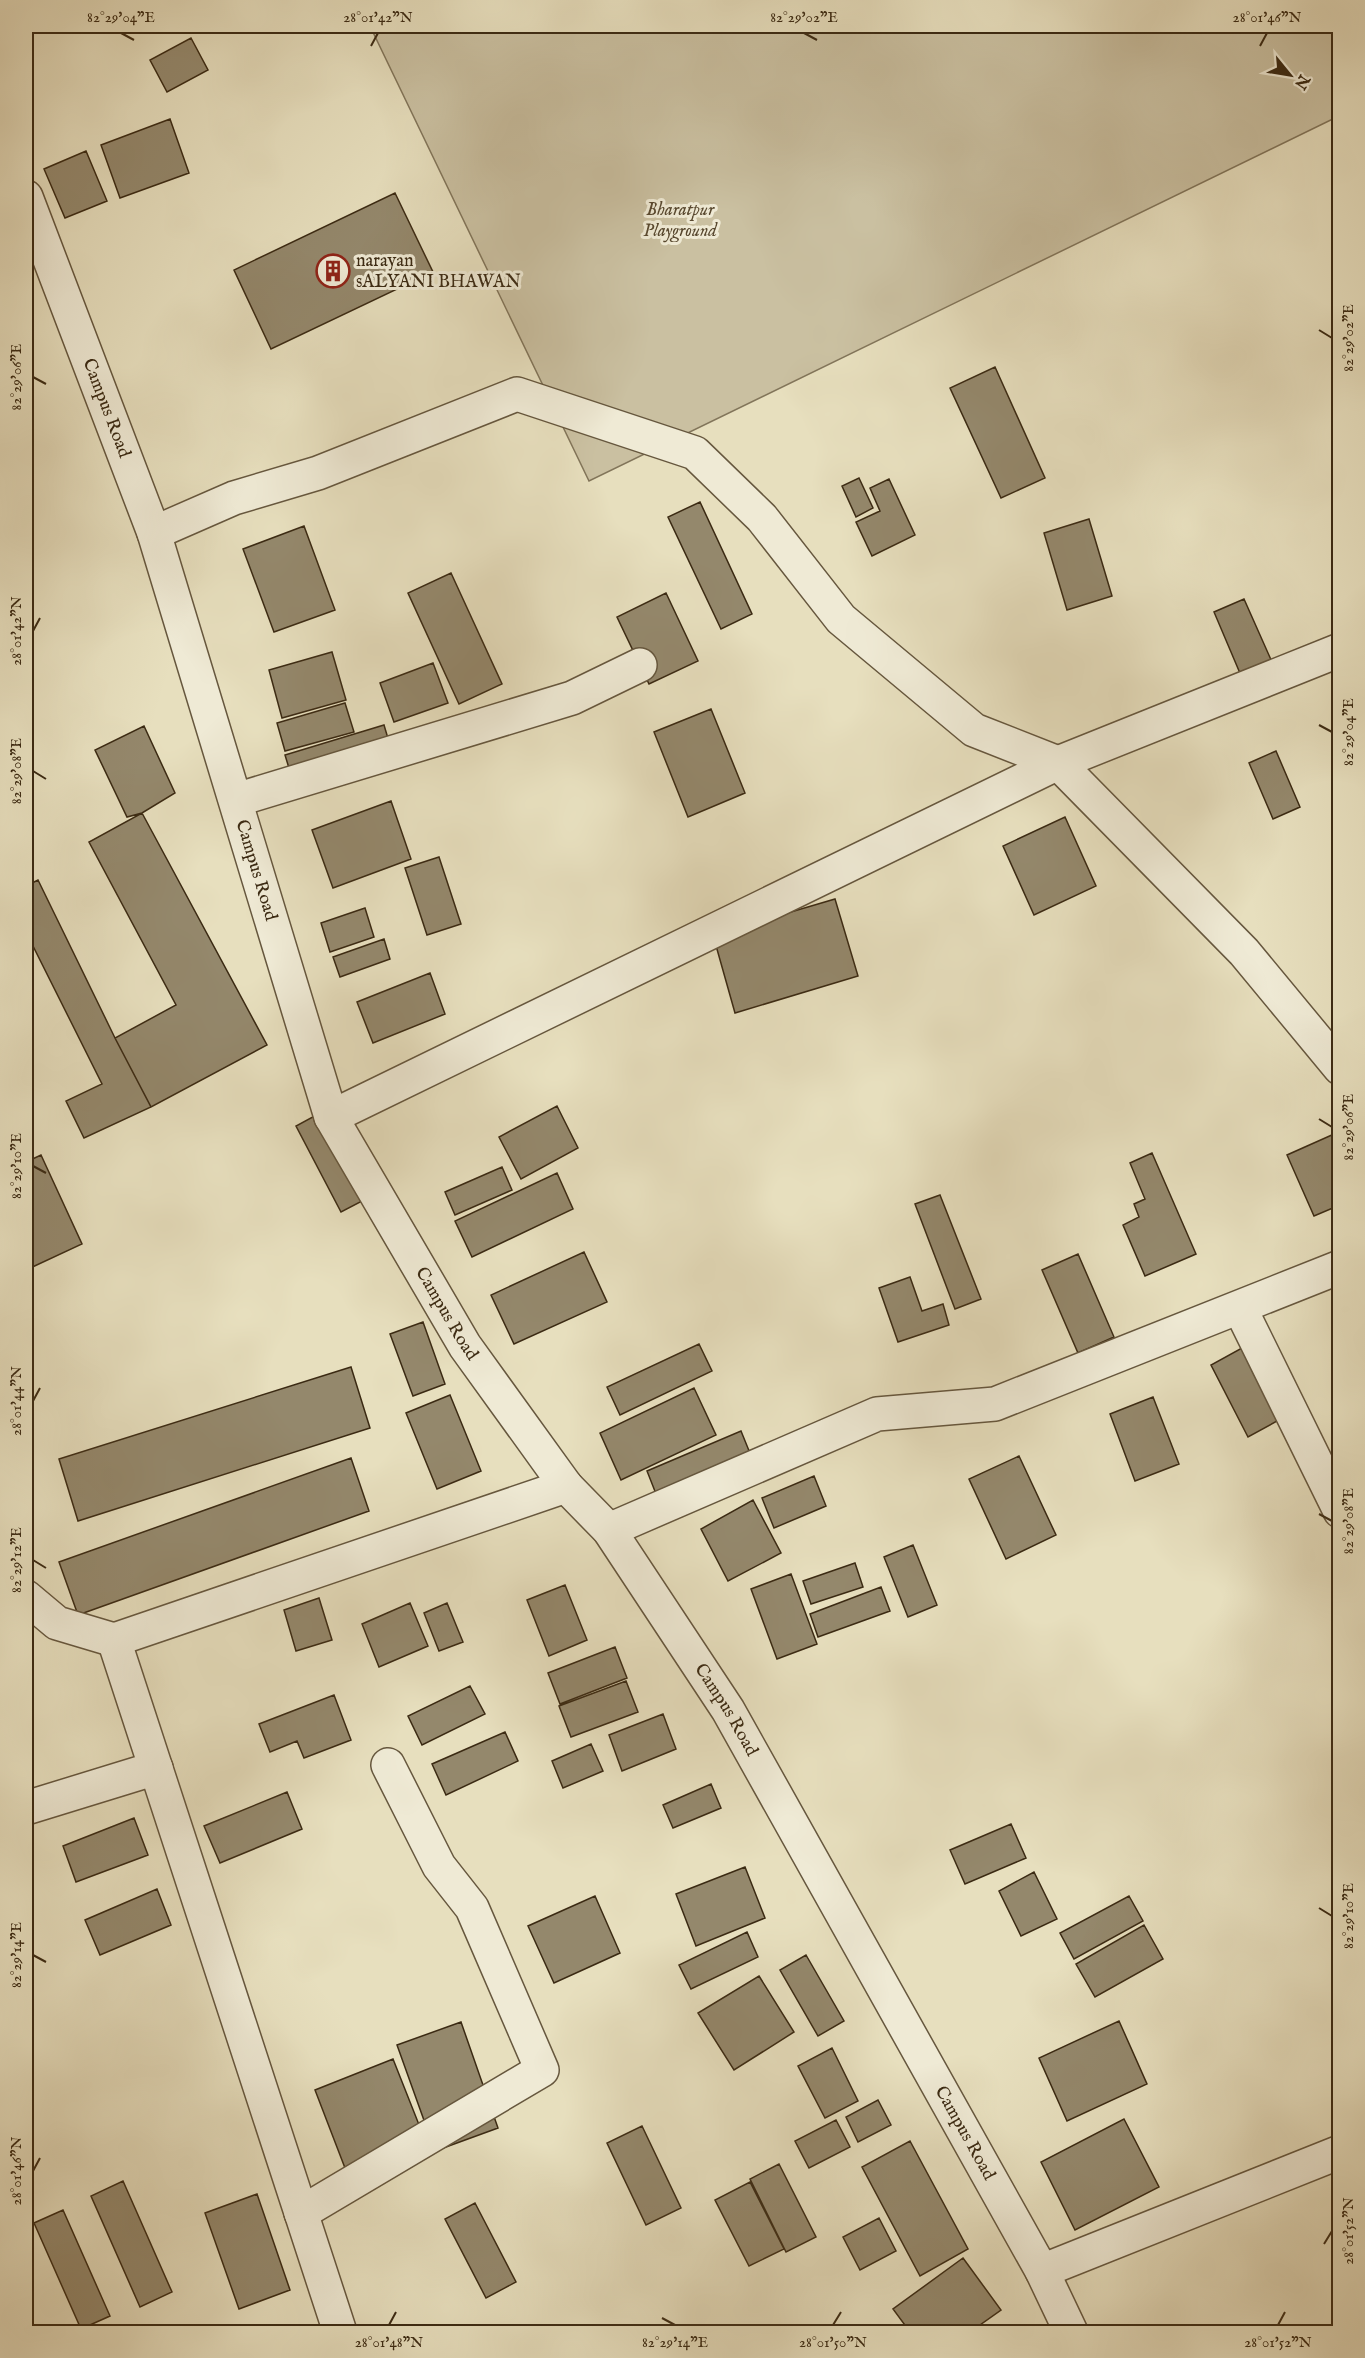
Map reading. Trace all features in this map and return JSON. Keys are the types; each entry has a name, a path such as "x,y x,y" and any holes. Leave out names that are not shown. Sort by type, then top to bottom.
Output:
{"street":[{"name":"Campus Road","path":"26,197 154,533 331,1117 465,1346 566,1486 609,1530 728,1710 1042,2271 1071,2332"},
{"path":"154,533 234,498 318,473 517,394 695,453 762,518 841,619 974,730 1058,763 1244,952 1340,1068"},
{"path":"331,1117 1058,763 1340,650"},
{"path":"236,800 572,698 640,664"},
{"path":"609,1530 878,1414 995,1404 1340,1267"},
{"path":"1240,1308 1340,1511"},
{"path":"26,1597 57,1623 114,1640 566,1486"},
{"path":"114,1640 340,2332"},
{"path":"301,2213 542,2070 472,1908 439,1866 388,1765"},
{"path":"26,1808 156,1768"},
{"path":"1042,2271 1340,2152"}],"green space":[{"name":"Bharatpur Playground","path":"370,26 1339,26 1339,116 589,481"}],"building":[{"path":"191,38 208,70 167,92 150,60"},
{"path":"170,119 189,173 120,198 101,145"},
{"path":"86,151 107,201 65,218 44,169"},
{"name":"narayan sALYANI BHAWAN","path":"395,193 433,272 271,349 234,270"},
{"path":"995,367 1045,478 1001,498 950,388"},
{"path":"859,478 873,508 856,517 842,486"},
{"path":"889,479 915,535 872,556 856,522 880,511 870,488"},
{"path":"700,502 752,614 721,629 668,517"},
{"path":"1089,519 1112,596 1067,610 1044,533"},
{"path":"304,526 335,610 274,632 243,549"},
{"path":"451,573 502,684 459,704 408,593"},
{"path":"666,593 698,661 649,684 617,617"},
{"path":"1244,599 1276,671 1245,685 1214,612"},
{"path":"332,652 346,700 282,718 269,670"},
{"path":"433,663 448,703 394,722 380,683"},
{"path":"345,703 354,732 285,751 277,723"},
{"path":"711,709 745,793 688,817 654,732"},
{"path":"384,725 395,762 296,791 285,755"},
{"path":"144,726 175,793 142,813 127,817 95,750"},
{"path":"1276,751 1300,807 1273,819 1249,763"},
{"path":"391,801 411,859 333,888 312,830"},
{"path":"142,813 267,1045 151,1107 115,1038 176,1005 89,842"},
{"path":"1065,817 1096,886 1034,915 1003,846"},
{"path":"439,857 461,924 427,935 405,868"},
{"path":"38,880 151,1107 84,1138 66,1101 102,1084 26,932 26,886"},
{"path":"835,899 858,976 735,1013 713,935"},
{"path":"365,908 374,937 330,952 321,923"},
{"path":"384,939 390,959 340,977 333,957"},
{"path":"430,973 445,1014 373,1043 357,1002"},
{"path":"557,1106 578,1148 521,1179 499,1137"},
{"path":"320,1113 366,1199 341,1212 296,1126"},
{"path":"1334,1134 1340,1146 1340,1205 1314,1216 1287,1155"},
{"path":"1152,1153 1196,1254 1145,1276 1123,1225 1139,1217 1134,1204 1145,1199 1130,1163"},
{"path":"41,1155 82,1244 26,1270 26,1162"},
{"path":"502,1167 512,1190 455,1215 445,1192"},
{"path":"557,1173 573,1209 472,1257 455,1221"},
{"path":"940,1195 981,1299 955,1309 915,1204"},
{"path":"584,1252 607,1302 514,1344 491,1295"},
{"path":"1078,1254 1114,1337 1078,1353 1042,1270"},
{"path":"910,1277 922,1311 943,1304 949,1325 898,1342 879,1288"},
{"path":"423,1322 445,1384 413,1396 390,1334"},
{"path":"1251,1343 1288,1415 1248,1437 1211,1365"},
{"path":"699,1344 712,1371 620,1415 607,1387"},
{"path":"351,1367 370,1428 78,1521 59,1459"},
{"path":"694,1388 716,1435 621,1480 600,1433"},
{"path":"450,1395 481,1471 437,1489 406,1413"},
{"path":"1153,1397 1179,1464 1135,1481 1110,1414"},
{"path":"741,1431 754,1463 660,1504 647,1471"},
{"path":"1019,1456 1056,1535 1006,1559 969,1479"},
{"path":"351,1458 369,1511 78,1615 59,1562"},
{"path":"814,1476 826,1506 774,1528 762,1498"},
{"path":"753,1500 781,1553 728,1581 701,1529"},
{"path":"913,1545 937,1605 908,1617 884,1557"},
{"path":"855,1563 863,1587 811,1604 803,1581"},
{"path":"791,1574 817,1644 777,1659 751,1589"},
{"path":"565,1585 587,1640 549,1656 527,1600"},
{"path":"881,1587 890,1611 818,1637 810,1614"},
{"path":"319,1598 332,1640 296,1651 284,1610"},
{"path":"410,1603 428,1646 379,1667 362,1624"},
{"path":"447,1603 463,1642 439,1651 424,1613"},
{"path":"615,1647 627,1678 560,1704 548,1673"},
{"path":"626,1681 638,1712 571,1737 559,1706"},
{"path":"470,1686 485,1714 422,1745 408,1716"},
{"path":"334,1695 351,1740 304,1758 297,1741 270,1752 259,1724"},
{"path":"663,1714 676,1749 622,1771 609,1735"},
{"path":"505,1732 518,1761 446,1795 432,1764"},
{"path":"591,1744 603,1771 563,1788 552,1761"},
{"path":"711,1784 721,1808 673,1828 663,1805"},
{"path":"287,1792 302,1829 220,1863 204,1826"},
{"path":"134,1818 148,1855 76,1882 63,1846"},
{"path":"1011,1824 1026,1858 965,1884 950,1850"},
{"path":"745,1867 765,1918 696,1946 676,1894"},
{"path":"1034,1872 1057,1919 1021,1936 999,1891"},
{"path":"157,1889 171,1925 100,1955 85,1920"},
{"path":"595,1896 620,1953 554,1983 528,1926"},
{"path":"1129,1896 1143,1921 1074,1959 1060,1933"},
{"path":"1144,1925 1163,1959 1095,1997 1076,1964"},
{"path":"747,1932 758,1957 691,1989 679,1965"},
{"path":"806,1955 844,2021 818,2036 780,1970"},
{"path":"759,1976 794,2032 734,2070 698,2013"},
{"path":"1119,2021 1147,2084 1067,2121 1039,2058"},
{"path":"461,2022 498,2128 435,2151 397,2045"},
{"path":"832,2048 858,2101 825,2118 798,2066"},
{"path":"393,2059 429,2150 350,2181 315,2090"},
{"path":"878,2100 891,2125 858,2142 846,2117"},
{"path":"1124,2119 1159,2187 1075,2230 1041,2162"},
{"path":"836,2120 850,2147 809,2168 795,2141"},
{"path":"642,2126 681,2208 646,2225 607,2143"},
{"path":"910,2141 968,2249 920,2276 862,2167"},
{"path":"779,2164 816,2237 786,2252 750,2179"},
{"path":"123,2181 172,2292 140,2307 91,2196"},
{"path":"750,2182 784,2249 749,2266 715,2200"},
{"path":"257,2194 290,2290 239,2309 205,2213"},
{"path":"475,2203 516,2282 486,2298 445,2219"},
{"path":"63,2210 110,2316 81,2329 34,2223"},
{"path":"879,2218 896,2251 860,2270 843,2237"},
{"path":"963,2258 1001,2310 970,2332 910,2332 893,2309"}],"place":[{"name":"narayan sALYANI BHAWAN","path":"333,271"}]}
